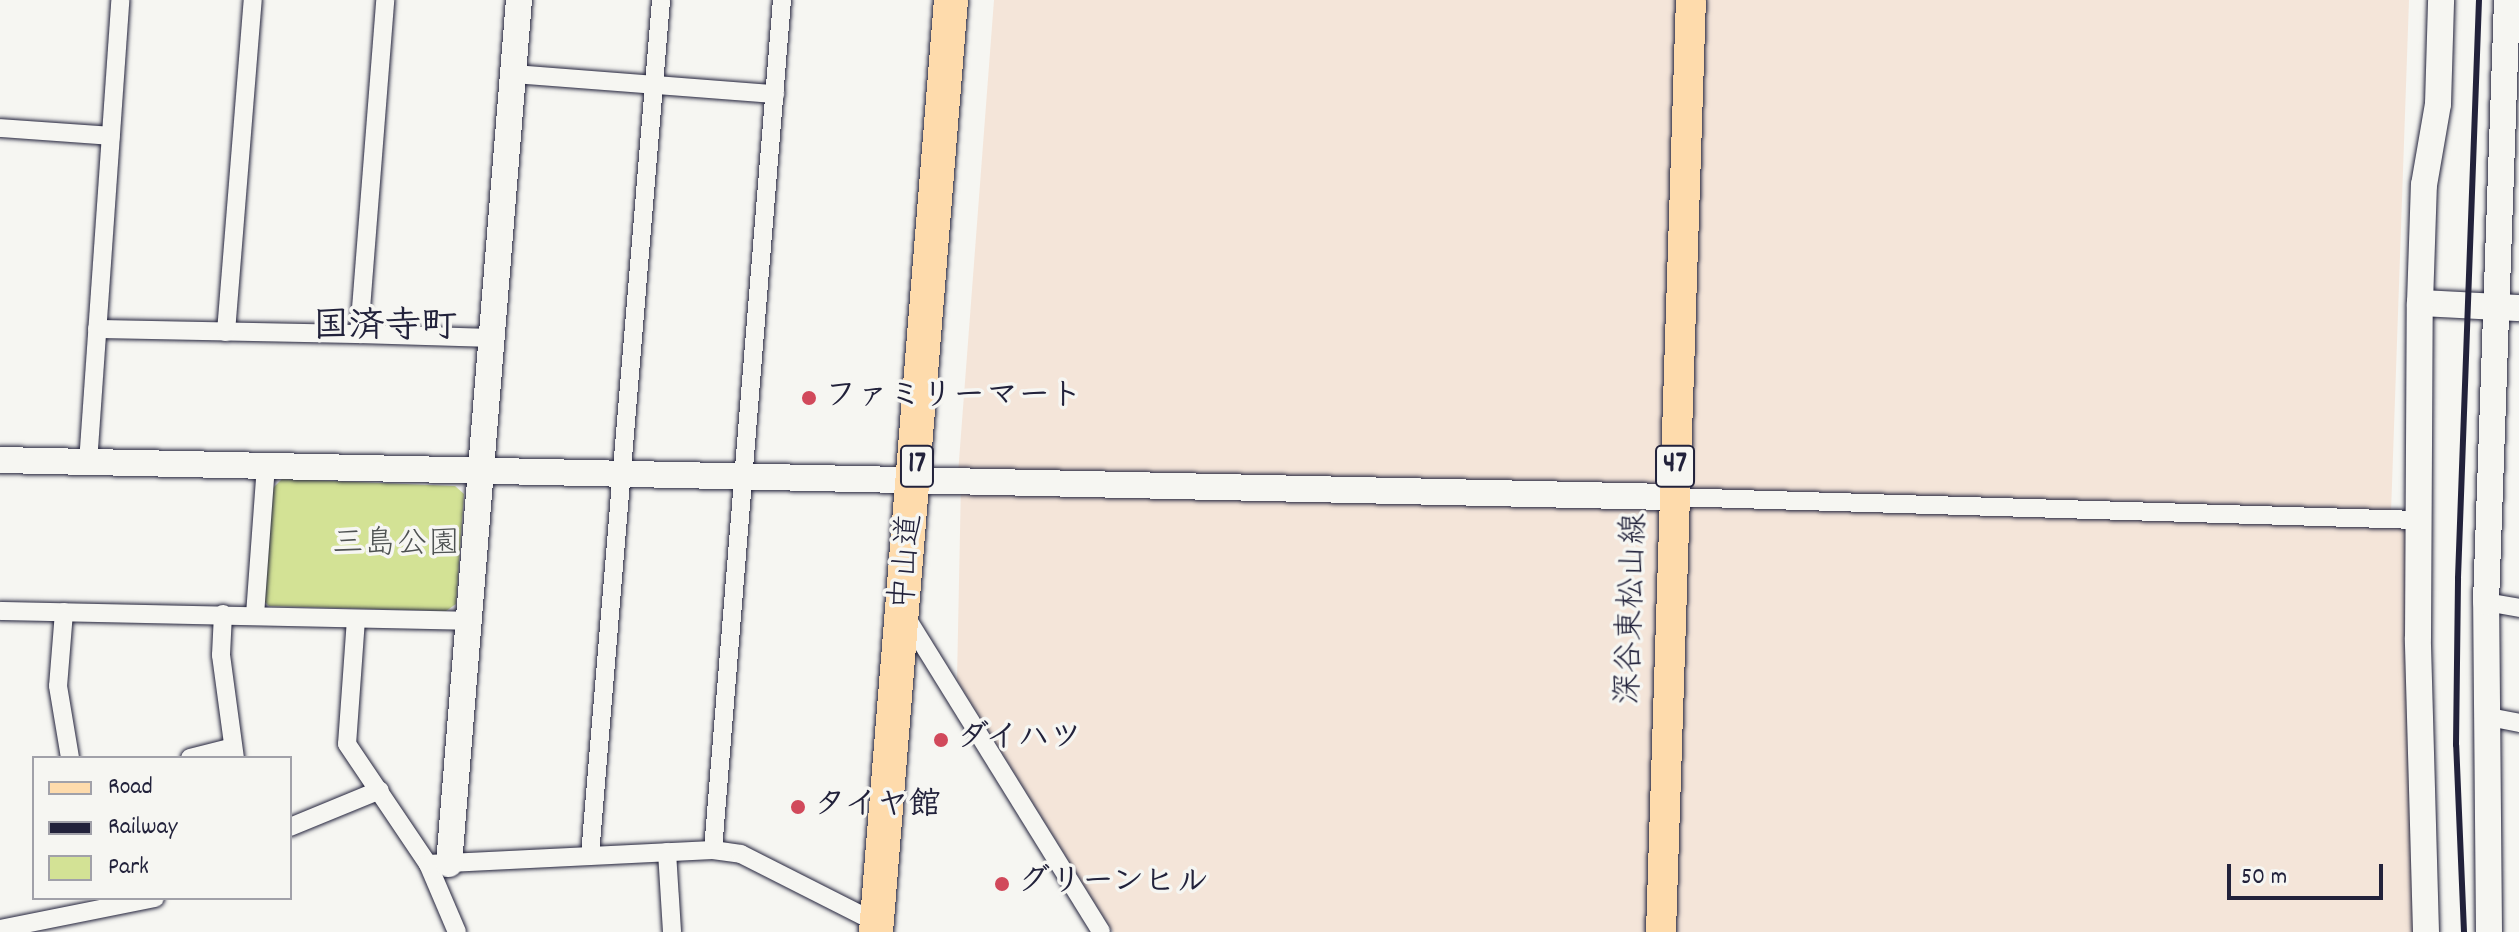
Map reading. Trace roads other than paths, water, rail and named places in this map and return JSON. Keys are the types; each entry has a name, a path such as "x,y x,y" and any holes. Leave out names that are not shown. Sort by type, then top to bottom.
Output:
{"highway":[{"name":"中山道","path":"876,927 916,481 951,0"}],"main road":[{"name":"深谷東松山線","path":"1661,932 1691,0"}],"street":[{"path":"88,463 120,0"},
{"path":"226,332 253,0"},
{"path":"359,334 385,0"},
{"path":"457,932 439,864 469,621 519,0"},
{"path":"590,855 661,0"},
{"path":"713,850 782,0"},
{"path":"2426,932 2418,520 2420,303 2424,185 2438,104 2441,0"},
{"path":"2489,932 2484,716 2486,602 2507,306 2511,116 2507,0"},
{"path":"513,74 775,94"},
{"path":"0,128 111,136"},
{"path":"2420,303 2507,306"},
{"path":"97,329 492,338"},
{"path":"0,460 482,467 916,481 1673,497 2418,520"},
{"path":"255,615 266,466"},
{"path":"2486,602 2519,608"},
{"path":"0,611 469,621"},
{"path":"64,612 58,686 70,756"},
{"path":"208,756 234,753 221,655 223,614"},
{"path":"904,615 1101,932"},
{"path":"356,619 347,744 439,864"},
{"path":"2484,716 2519,723"},
{"path":"292,826 380,790"},
{"path":"439,864 713,850 741,854 876,927"},
{"path":"667,852 672,932"},
{"path":"0,929 92,905 137,900"}],"railway":[{"path":"2464,932 2456,745 2458,578 2479,0"}],"place":[{"name":"ファミリーマート","path":"809,398"},
{"name":"ダイハツ","path":"941,740"},
{"name":"タイヤ館","path":"798,807"},
{"name":"グリーンヒル","path":"1002,884"}],"district":[{"name":"国済寺町","path":"385,330"}],"park label":[{"name":"三島公園","path":"396,546"}]}
